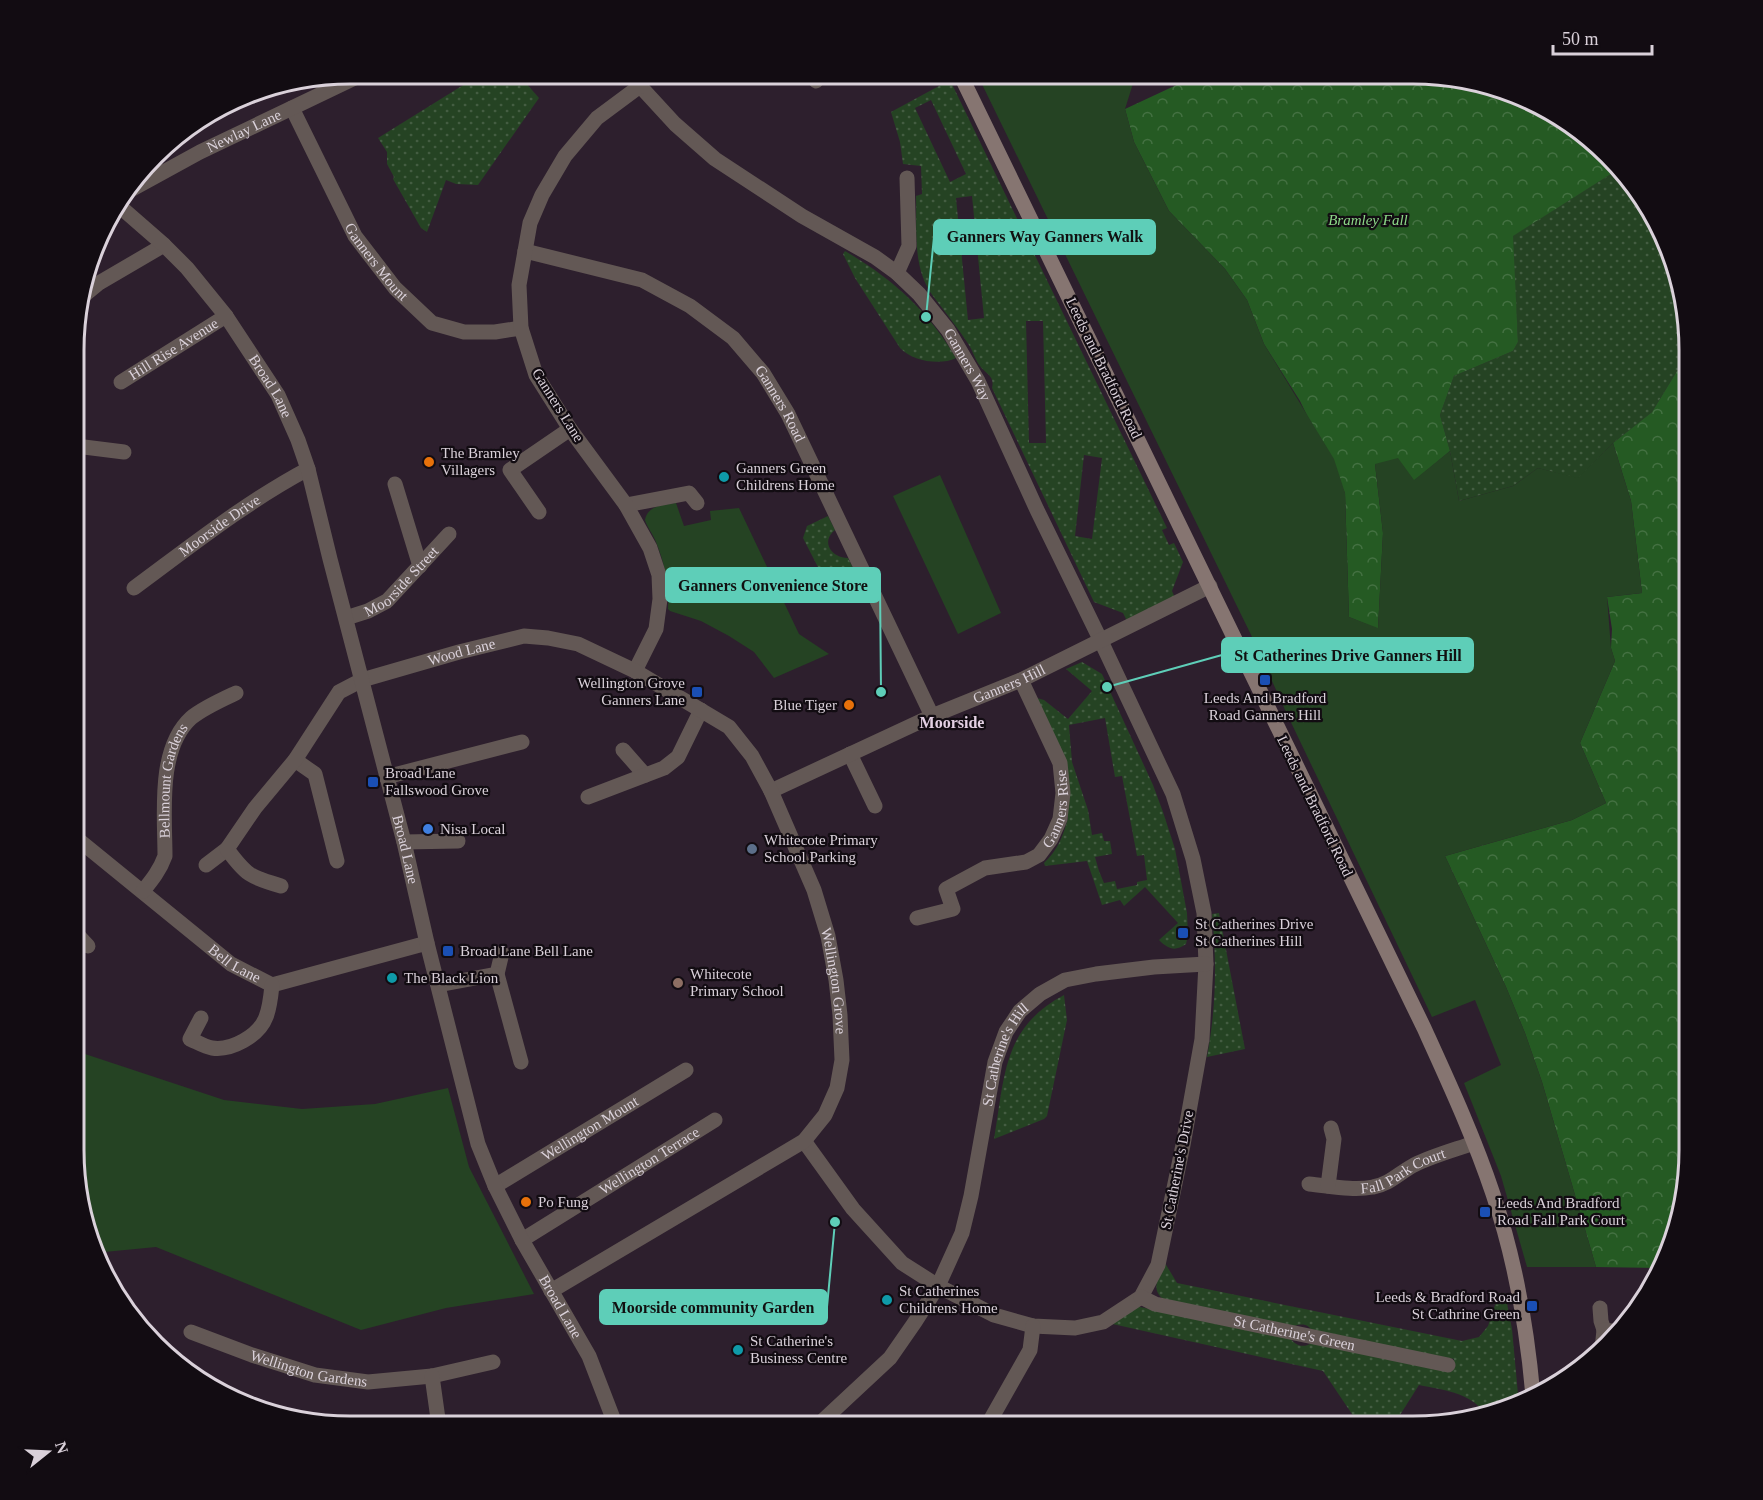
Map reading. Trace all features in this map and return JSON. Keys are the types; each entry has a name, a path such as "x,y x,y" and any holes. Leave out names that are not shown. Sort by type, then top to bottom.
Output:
{"main road":[{"name":"Leeds and Bradford Road","path":"965,84 1455,1096 1493,1194 1516,1276 1532,1388"}],"street":[{"name":"Ganners Lane","path":"632,84 597,118 565,156 542,195 530,222 519,285 520,328 536,375 570,429 626,505 650,548 659,575 660,599 656,629 635,671"},
{"name":"Ganners Way","path":"640,84 675,124 716,159 802,216 875,257 897,273 919,294 948,330 978,381 1037,510 1100,639"},
{"name":"Newlay Lane","path":"143,183 200,152 341,85"},
{"name":"Ganners Mount","path":"292,108 355,236 395,288 432,323 464,332 495,332 520,328"},
{"path":"897,273 909,246 907,178"},
{"name":"Broad Lane","path":"124,210 187,268 226,316 278,395 298,440 308,469 404,842 478,1144 495,1186 522,1240 589,1356 612,1416"},
{"path":"91,290 164,245"},
{"name":"Ganners Road","path":"525,251 642,280 690,306 741,346 763,373 788,414 932,716"},
{"name":"Hill Rise Avenue","path":"121,382 226,316"},
{"path":"539,512 510,470 570,429"},
{"path":"84,447 124,452"},
{"name":"Moorside Drive","path":"134,588 237,513 281,483 308,469"},
{"path":"395,484 420,566"},
{"path":"626,505 689,493 696,503"},
{"name":"Moorside Street","path":"346,618 368,611 387,601 449,534"},
{"name":"Ganners Hill","path":"771,791 932,716 1022,680 1210,586"},
{"name":"Wood Lane","path":"206,865 226,849 255,808 295,760 339,692 362,680 502,640 524,636 563,641"},
{"name":"St Catherine's Drive","path":"804,1141 853,1209 902,1263 938,1286 994,1316 1033,1326 1075,1328 1103,1322 1141,1297 1158,1265 1202,1039 1206,964 1204,913 1193,859 1173,794 1100,639"},
{"name":"Wellington Grove","path":"551,1291 804,1141 825,1114 837,1088 842,1060 840,1015 828,936 815,894 771,791 752,756 729,727 635,671 578,644 563,641"},
{"name":"Ganners Rise","path":"917,918 953,909 946,889 966,877 985,868 1026,862 1039,855 1051,839 1060,819 1063,793 1060,763 1022,680"},
{"name":"Bellmount Gardens","path":"143,891 159,871 165,856 164,792 169,759 177,736 193,716 236,693"},
{"path":"588,797 664,768 678,757 701,710"},
{"path":"386,777 522,742"},
{"path":"623,750 645,776"},
{"path":"850,754 875,806"},
{"path":"295,760 315,774 337,861"},
{"path":"404,842 458,841"},
{"name":"Bell Lane","path":"84,844 231,964 272,985 427,943"},
{"path":"226,849 242,869 255,878 281,886"},
{"path":"84,942 88,946"},
{"path":"502,953 497,974 521,1062"},
{"name":"St Catherine's Hill","path":"828,1416 890,1358 938,1286 962,1233 971,1196 995,1062 1006,1032 1020,1011 1040,994 1065,980 1154,967 1206,964"},
{"path":"438,985 497,974"},
{"path":"201,1017 190,1039 210,1048 223,1049 238,1044 251,1036 266,1020 272,985"},
{"name":"Wellington Mount","path":"495,1186 686,1070"},
{"name":"Wellington Terrace","path":"522,1240 715,1120"},
{"path":"1328,1186 1334,1139 1330,1128"},
{"name":"Fall Park Court","path":"1309,1184 1373,1187 1388,1183 1400,1172 1416,1164 1474,1143"},
{"name":"St Catherine's Green","path":"1141,1297 1155,1304 1448,1365"},
{"path":"1600,1308 1601,1321 1609,1329"},
{"path":"997,1416 1030,1350 1033,1326"},
{"name":"Wellington Gardens","path":"191,1332 252,1356 315,1375 368,1382 432,1376 493,1362"},
{"path":"432,1376 438,1416"}],"green space":[{"path":"465,84 527,84 539,98 478,185 456,184 446,180 427,232 421,228 393,179 387,164 387,152 378,138"},
{"path":"943,84 952,84 1167,528 1162,530 1169,545 1174,543 1183,562 1172,591 1175,598 1127,621 1123,613 1094,602 992,388 991,378 978,364 969,345 926,285 919,261 916,235 916,196 922,194 921,166 903,164 900,142 891,112","holes":["931,100 966,174 950,182 915,108","972,196 984,318 968,320 956,198","1026,321 1043,321 1046,443 1029,443","1084,455 1102,458 1092,539 1075,536"]},
{"path":"982,84 1133,84 1125,109 1134,142 1169,211 1225,269 1247,300 1264,344 1334,459 1345,493 1349,617 1378,628 1383,533 1375,464 1398,458 1414,480 1450,451 1459,501 1513,486 1538,468 1578,478 1613,443 1631,501 1642,593 1607,597 1611,648 1615,661 1580,743 1606,803 1572,820 1445,856 1525,1033 1542,1082 1596,1267 1527,1267 1501,1176 1464,1083 1501,1065 1475,1000 1432,1017 1255,643"},
{"name":"Bramley Fall","path":"1179,84 1447,86 1482,93 1530,111 1575,139 1612,174 1513,236 1518,342 1513,351 1454,376 1440,415 1450,451 1414,481 1375,464 1383,533 1378,629 1349,617 1345,493 1300,401 1264,344 1247,300 1225,269 1169,211 1134,142 1125,109"},
{"path":"1612,174 1643,217 1665,265 1677,316 1679,369 1652,412 1613,443 1578,479 1538,468 1513,486 1459,501 1450,451 1440,415 1454,376 1513,351 1518,342 1512,236"},
{"path":"845,251 879,273 908,297 934,325 956,358 942,362 927,361 912,356 900,348 855,278 843,254"},
{"path":"1679,369 1679,1150 1677,1184 1670,1219 1652,1268 1596,1267 1542,1082 1525,1033 1445,856 1572,820 1606,803 1580,743 1615,661 1611,648 1612,629 1607,597 1642,593 1631,501 1613,443 1652,412"},
{"path":"940,475 1001,613 958,634 893,496"},
{"path":"676,503 684,526 711,520 710,511 739,508 799,634 829,654 774,678 754,652 701,621 670,611 662,558 645,520 649,511 661,505"},
{"path":"828,516 835,530 828,539 828,544 837,555 848,558 855,572 836,581 823,577 803,538 807,526"},
{"path":"1082,662 1102,674 1153,785 1175,849 1187,913 1186,944 1178,948 1165,946 1159,940 1178,923 1145,887 1124,906 1120,900 1102,905 1087,861 1045,866 1044,863 1059,842 1068,818 1037,698 1044,700 1068,719 1092,691 1066,669","holes":["1105,718 1115,777 1122,776 1137,856 1144,855 1147,880 1137,882 1137,885 1117,889 1115,881 1104,883 1099,871 1095,857 1112,854 1110,841 1104,841 1102,833 1092,835 1088,810 1072,762 1069,725"]},
{"path":"1219,913 1245,1049 1207,1057 1215,986 1212,914"},
{"path":"1064,995 1067,1020 1047,1116 994,1139 1005,1075 1018,1039 1028,1023 1044,1008"},
{"path":"85,1054 224,1100 302,1109 375,1104 448,1088 469,1167 534,1294 446,1308 361,1330 156,1247 104,1252 93,1219 86,1184"},
{"path":"1165,1263 1177,1283 1462,1341 1479,1337 1488,1326 1499,1293 1505,1293 1512,1329 1518,1395 1480,1407 1463,1396 1419,1385 1399,1416 1353,1416 1323,1371 1108,1323 1134,1307 1140,1307 1289,1337 1300,1346 1313,1342 1452,1370 1454,1359 1313,1333 1303,1324 1290,1328 1163,1299 1157,1291 1158,1277"}],"place":[{"name":"Ganners Way Ganners Walk","path":"926,317"},
{"name":"The Bramley Villagers","path":"429,462"},
{"name":"Ganners Green Childrens Home","path":"724,477"},
{"name":"Leeds And Bradford Road Ganners Hill","path":"1265,680"},
{"name":"St Catherines Drive Ganners Hill","path":"1107,687"},
{"name":"Wellington Grove Ganners Lane","path":"697,692"},
{"name":"Ganners Convenience Store","path":"881,692"},
{"name":"Blue Tiger","path":"849,705"},
{"name":"Broad Lane Fallswood Grove","path":"373,782"},
{"name":"Nisa Local","path":"428,829"},
{"name":"Whitecote Primary School Parking","path":"752,849"},
{"name":"St Catherines Drive St Catherines Hill","path":"1183,933"},
{"name":"Broad Lane Bell Lane","path":"448,951"},
{"name":"The Black Lion","path":"392,978"},
{"name":"Whitecote Primary School","path":"678,983"},
{"name":"Po Fung","path":"526,1202"},
{"name":"Leeds And Bradford Road Fall Park Court","path":"1485,1212"},
{"name":"Moorside community Garden","path":"835,1222"},
{"name":"St Catherines Childrens Home","path":"887,1300"},
{"name":"Leeds & Bradford Road St Cathrine Green","path":"1532,1306"},
{"name":"St Catherine's Business Centre","path":"738,1350"}],"district":[{"name":"Moorside","path":"952,722"}]}
